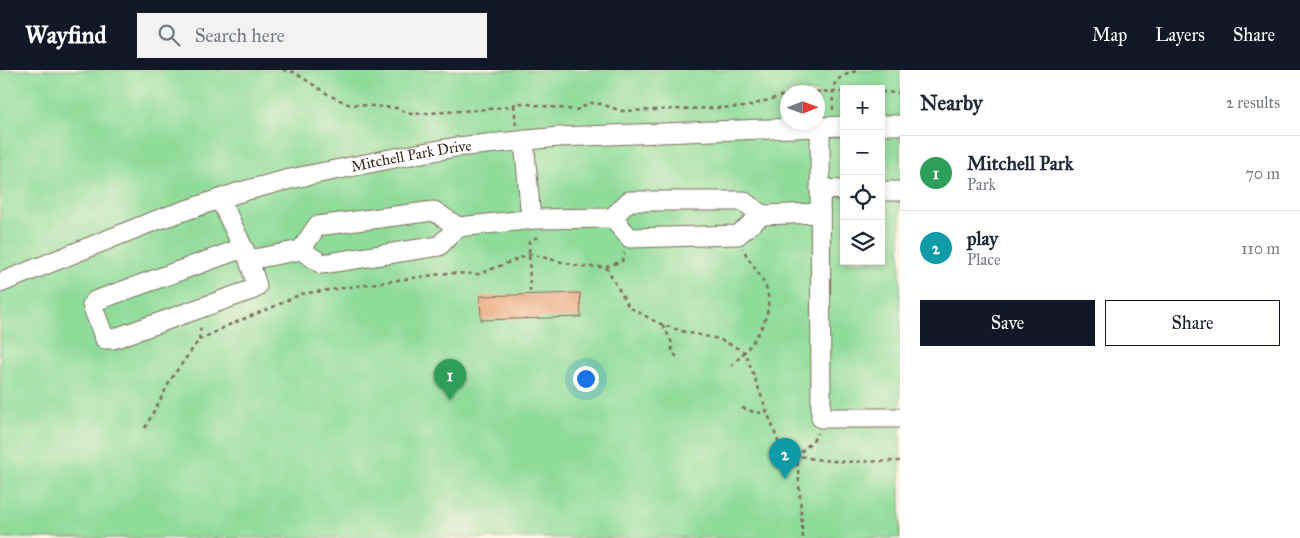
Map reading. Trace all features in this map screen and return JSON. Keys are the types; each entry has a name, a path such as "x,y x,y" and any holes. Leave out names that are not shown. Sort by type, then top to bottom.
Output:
{"street":[{"path":"885,125 900,125"},
{"name":"Mitchell Park Drive","path":"825,126 840,126"},
{"name":"Mitchell Park Drive","path":"0,283 136,228 220,199 290,179 400,157 456,147 521,140 780,128"},
{"path":"820,130 821,418 900,418"},
{"path":"521,140 539,219"},
{"path":"820,189 840,190"},
{"path":"885,191 900,191"},
{"path":"220,199 246,254 257,286 254,289 112,339 104,339 92,305 95,301 246,254 301,250 322,264 439,246 458,227"},
{"path":"301,250 317,226 434,211 458,227 539,219 612,218 629,201 743,201 762,215"},
{"path":"612,218 630,238 738,235 762,215 820,213"}],"path":[{"path":"282,70 294,72 348,104 396,108 411,114 478,110 520,103 576,110 591,104 601,104 622,111 745,107 780,96"},
{"path":"833,92 834,85 838,79 845,74 859,70"},
{"path":"825,92 840,92"},
{"path":"885,92 900,93"},
{"path":"514,105 521,140"},
{"path":"530,292 529,242 547,231 539,219"},
{"path":"731,366 745,352 760,330 768,302 765,286 749,262 738,235"},
{"path":"199,340 301,294 448,273 479,274 530,254 582,267 606,268 622,261 630,238"},
{"path":"606,268 629,306 663,325 719,339 745,352 781,449 797,456 814,459 900,461"},
{"path":"145,428 173,376 199,340 202,327 195,310"},
{"path":"663,325 672,343 672,352 680,360"},
{"path":"742,408 758,413 768,411"},
{"path":"803,538 797,456 816,437 821,418"}],"green space":[{"path":"0,70 900,70 900,538 0,538"}],"building":[{"path":"580,293 581,317 481,320 480,296"}],"place":[{"name":"Mitchell Park","path":"450,400"},
{"name":"play","path":"785,479"}]}
